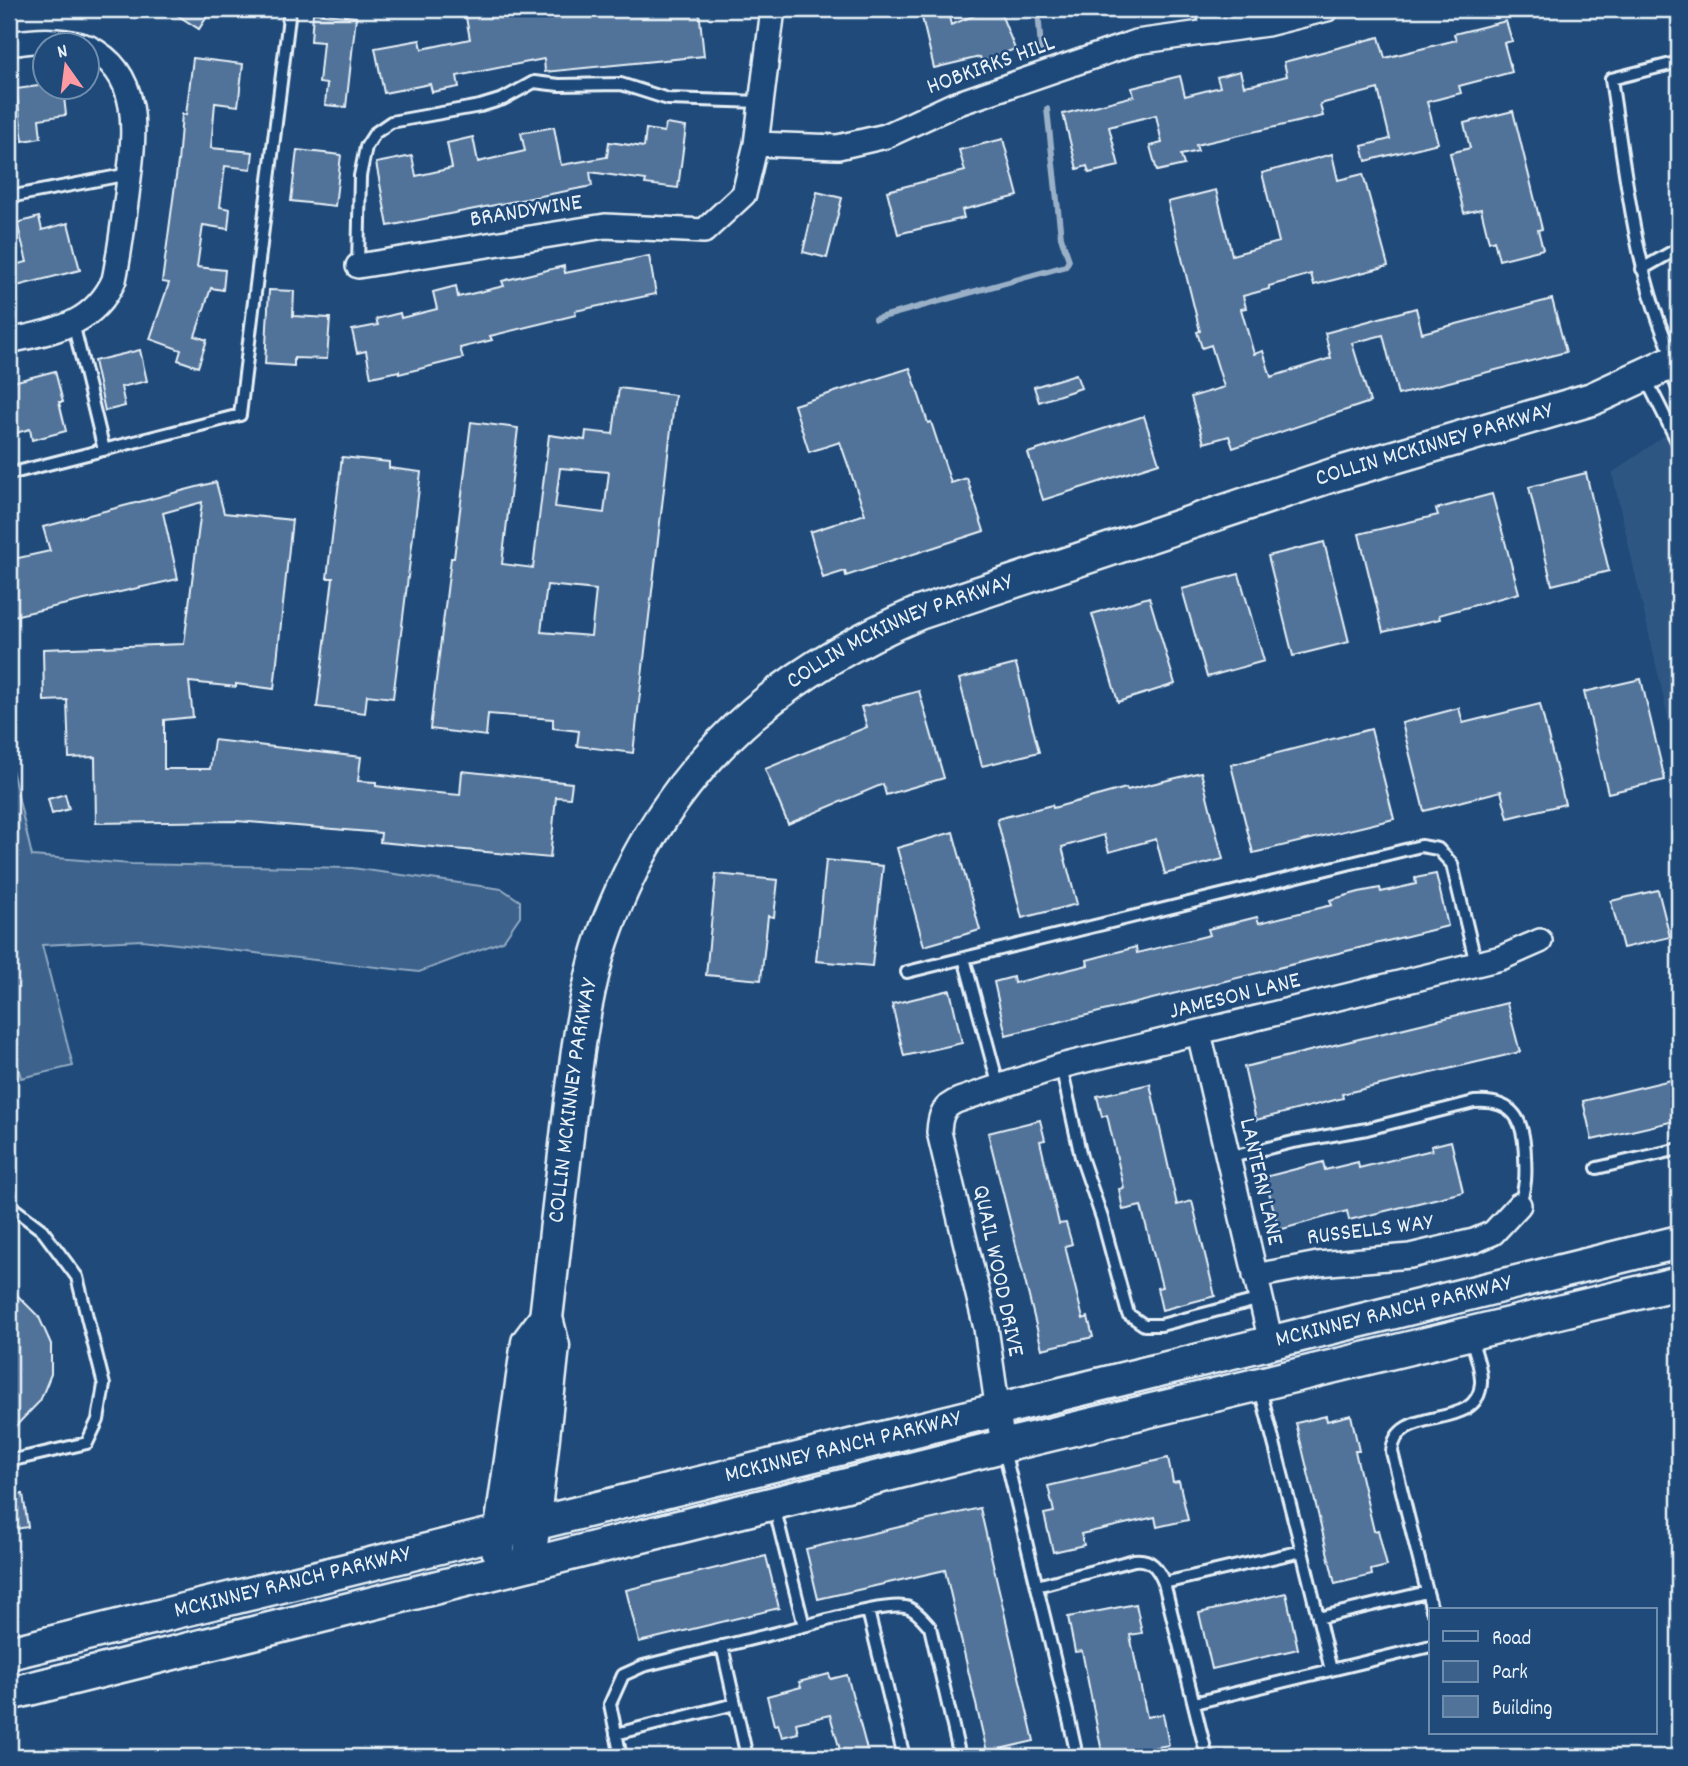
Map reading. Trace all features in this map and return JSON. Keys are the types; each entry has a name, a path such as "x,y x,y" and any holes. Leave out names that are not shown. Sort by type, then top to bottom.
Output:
{"main road":[{"name":"COLLIN MCKINNEY PARKWAY","path":"529,1564 553,1346 546,1318 582,1021 596,959 615,903 667,810 701,765 740,724 793,680 841,650 919,613 1333,475 1592,399 1669,371"},
{"name":"MCKINNEY RANCH PARKWAY","path":"9,1653 1679,1242"},
{"name":"MCKINNEY RANCH PARKWAY","path":"9,1694 1003,1446 1469,1333 1673,1280"},
{"name":"COLLIN MCKINNEY PARKWAY","path":"495,1573 528,1342 546,1318"}],"street":[{"path":"756,144 773,9"},
{"path":"1209,9 1213,32"},
{"name":"HOBKIRKS HILL","path":"756,144 838,147 886,136 953,105 1136,42 1267,24 1327,9"},
{"path":"9,44 32,41"},
{"path":"9,341 54,331 73,323 94,310 108,293 114,280 134,132 132,107 125,85 107,58 102,55"},
{"name":"BRANDYWINE","path":"358,266 605,226 704,231 744,194 756,144"},
{"name":"JAMESON LANE","path":"944,1108 1061,1066 1476,964 1516,953 1540,941"},
{"name":"LANTERN LANE","path":"1199,1033 1271,1342"},
{"name":"QUAIL WOOD DRIVE","path":"944,1108 939,1122 940,1139 982,1304 1003,1446"},
{"name":"RUSSELLS WAY","path":"1255,1276 1318,1264 1410,1256 1474,1241 1493,1233 1519,1205"}],"lane":[{"path":"9,474 240,415 290,9"},
{"path":"1679,62 1611,79 1642,269 1669,371 1679,445"},
{"path":"358,266 360,176 366,147 375,133 391,122 480,106 503,99 534,82 559,85 621,84 667,99 761,102"},
{"path":"9,197 129,174"},
{"path":"1642,269 1679,247"},
{"path":"73,323 104,450"},
{"path":"907,972 1421,846 1438,849 1452,864 1476,964"},
{"path":"964,958 999,1087"},
{"path":"1061,1066 1081,1157 1104,1226 1128,1314 1144,1325 1161,1325 1261,1299"},
{"path":"1227,1158 1293,1142 1367,1129 1475,1102 1492,1102 1507,1109 1524,1131 1526,1176 1519,1205"},
{"path":"1597,1168 1679,1149"},
{"path":"9,1205 42,1230 77,1277 104,1385 98,1420 87,1443 9,1461"},
{"path":"1431,1608 1392,1446 1401,1431 1409,1425 1459,1412 1469,1408 1476,1400 1481,1380 1469,1333"},
{"path":"1259,1385 1331,1670"},
{"path":"1003,1446 1075,1747 1074,1757"},
{"path":"774,1503 804,1626"},
{"path":"1164,1583 1302,1551"},
{"path":"1037,1586 1144,1559 1158,1568 1207,1757"},
{"path":"1318,1618 1427,1592"},
{"path":"621,1757 610,1704 624,1675 643,1666 891,1607 908,1608 923,1618 930,1627 960,1757"},
{"path":"868,1611 904,1757"},
{"path":"722,1646 747,1757"},
{"path":"1194,1703 1429,1646"},
{"path":"616,1734 735,1704"}],"shaded area":[{"path":"1679,425 1679,765 1612,473"}],"green space":[{"path":"9,757 32,856 131,864 352,868 502,889 520,901 520,916 503,941 419,972 142,940 42,945 73,1066 21,1078 9,1031"}],"building":[{"path":"168,9 212,9 199,29"},
{"path":"479,9 699,9 704,56 545,72 544,59 457,76 459,87 432,92 430,84 384,93 375,48 420,40 422,49 470,39 465,12"},
{"path":"920,9 947,9 951,25 990,9 999,9 1015,49 982,62 980,57 934,68"},
{"path":"313,13 356,17 346,107 325,105 327,84 319,83 323,42 311,41"},
{"path":"1506,21 1512,41 1504,43 1512,72 1459,86 1461,93 1427,102 1438,143 1366,161 1362,146 1390,139 1378,89 1320,104 1323,116 1196,145 1198,151 1181,155 1184,165 1157,171 1150,146 1162,143 1156,115 1127,122 1109,127 1119,166 1089,173 1087,166 1077,169 1063,114 1134,96 1132,88 1180,76 1185,96 1220,87 1217,77 1240,71 1244,86 1287,76 1284,62 1379,37 1385,58 1456,40 1454,34"},
{"path":"193,58 243,64 238,106 215,103 211,148 253,152 251,169 225,166 220,207 230,209 228,229 203,225 197,267 225,270 223,290 211,288 195,336 207,340 198,367 178,360 181,350 150,339 169,283 162,282 182,114 186,115"},
{"path":"32,87 32,102 65,102 66,115 39,119 41,138 23,141 16,89"},
{"path":"1513,111 1542,229 1538,230 1543,249 1499,260 1494,240 1489,242 1481,209 1464,213 1450,153 1470,148 1464,123"},
{"path":"666,124 686,127 678,188 645,184 646,180 590,172 592,186 388,226 376,163 412,156 416,176 452,168 447,143 473,137 478,162 525,151 521,133 554,127 561,165 607,157 609,142 644,147 646,129 664,132"},
{"path":"1003,139 1018,196 962,210 964,218 898,234 887,191 965,171 959,150"},
{"path":"297,150 341,155 335,206 291,201"},
{"path":"1332,154 1338,180 1363,174 1388,266 1314,285 1311,274 1243,296 1246,308 1241,309 1254,354 1263,351 1271,377 1331,358 1325,333 1416,308 1422,333 1552,299 1566,352 1398,395 1383,335 1352,343 1370,402 1233,448 1229,436 1204,443 1191,397 1224,387 1211,345 1202,348 1197,332 1200,331 1168,202 1216,190 1232,255 1279,242 1262,173"},
{"path":"817,192 842,198 827,258 803,252"},
{"path":"39,217 42,230 68,223 80,270 9,288 9,266 27,262 17,223"},
{"path":"649,256 656,294 575,311 576,315 490,336 492,340 460,348 463,358 399,374 399,371 371,377 366,351 357,353 352,330 378,325 376,319 400,313 401,318 437,309 433,292 456,286 458,297 504,286 502,281 564,266 565,273"},
{"path":"269,290 294,291 293,316 330,318 327,359 294,358 294,366 265,364"},
{"path":"140,350 147,381 121,387 125,406 105,411 94,361"},
{"path":"910,368 951,483 967,478 984,531 846,576 845,571 823,578 810,532 865,514 840,442 809,452 794,405"},
{"path":"55,371 63,402 59,402 66,431 32,440 30,429 9,435 9,383"},
{"path":"1076,374 1081,388 1039,402 1034,387"},
{"path":"619,388 675,395 633,753 577,746 579,731 553,728 553,719 488,714 486,736 430,729 471,422 518,428 502,564 533,568 549,435 585,440 586,431 613,434","holes":["560,468 609,472 604,513 555,507","547,585 596,590 591,636 541,632"]},
{"path":"1144,416 1159,463 1043,500 1028,453"},
{"path":"342,457 389,462 389,468 421,472 393,698 367,695 365,713 317,707 333,578 327,578"},
{"path":"1586,473 1609,571 1552,585 1529,487"},
{"path":"216,482 224,513 292,520 274,689 189,682 193,717 164,720 164,769 210,769 214,740 361,757 358,781 376,782 376,786 460,795 462,771 572,783 570,798 556,797 550,858 380,842 381,833 236,821 96,823 95,757 69,758 67,700 44,701 43,649 184,644 202,502 163,513 178,579 9,617 9,560 50,551 43,527"},
{"path":"1492,494 1519,593 1439,615 1440,619 1383,632 1359,534 1438,515 1436,509"},
{"path":"1324,542 1349,642 1293,656 1268,556"},
{"path":"1239,574 1264,661 1207,677 1182,589"},
{"path":"1149,597 1175,684 1118,702 1092,614"},
{"path":"1016,664 1039,752 982,766 959,679"},
{"path":"1641,679 1665,780 1608,793 1584,692"},
{"path":"919,691 944,778 886,795 883,784 788,824 765,769 867,727 861,707"},
{"path":"1540,704 1565,804 1508,818 1501,791 1424,811 1402,723 1459,708 1463,723"},
{"path":"1371,729 1394,819 1253,853 1231,765"},
{"path":"1201,772 1223,859 1165,874 1156,839 1109,852 1104,835 1062,847 1077,904 1022,918 997,819"},
{"path":"65,794 69,809 52,814 48,799"},
{"path":"953,832 980,930 924,946 897,848"},
{"path":"826,860 883,866 872,966 816,961"},
{"path":"716,874 778,880 774,917 768,916 761,980 706,975"},
{"path":"1436,874 1448,926 1006,1035 994,982 1013,977 1014,983 1088,965 1087,960 1136,947 1137,953 1210,935 1208,929 1257,917 1259,923 1332,905 1330,900 1359,892 1380,888 1381,892 1416,884 1415,878"},
{"path":"1658,890 1670,937 1623,948 1611,901"},
{"path":"950,990 962,1043 904,1056 892,1004"},
{"path":"1507,1003 1520,1052 1342,1094 1343,1098 1256,1120 1244,1067"},
{"path":"1679,1078 1679,1120 1592,1140 1583,1101"},
{"path":"1150,1084 1177,1205 1192,1201 1215,1296 1162,1310 1157,1288 1162,1287 1141,1206 1123,1210 1119,1189 1124,1188 1107,1115 1102,1117 1097,1096"},
{"path":"1040,1120 1045,1140 1040,1141 1059,1224 1066,1223 1072,1244 1065,1246 1083,1319 1088,1317 1093,1337 1042,1349 988,1133"},
{"path":"1451,1141 1463,1192 1349,1220 1347,1211 1279,1230 1265,1177 1323,1162 1325,1170 1358,1162 1359,1168 1432,1150 1431,1146"},
{"path":"9,1287 39,1317 51,1344 51,1374 40,1401 9,1433"},
{"path":"1351,1415 1359,1451 1355,1451 1374,1531 1378,1530 1387,1566 1371,1570 1372,1575 1335,1584 1296,1423 1326,1416 1327,1421"},
{"path":"1168,1458 1173,1482 1179,1481 1188,1520 1157,1527 1155,1517 1081,1534 1084,1545 1053,1552 1044,1514 1054,1512 1048,1486"},
{"path":"23,1494 28,1527 9,1530 9,1496"},
{"path":"980,1508 1034,1741 987,1752 945,1570 818,1599 806,1549"},
{"path":"766,1556 779,1608 639,1642 626,1590"},
{"path":"1286,1593 1298,1649 1212,1669 1199,1613"},
{"path":"1136,1604 1142,1633 1130,1635 1147,1717 1163,1714 1169,1745 1103,1757 1082,1651 1075,1652 1068,1617"},
{"path":"829,1674 831,1679 847,1675 869,1757 842,1757 830,1715 796,1723 798,1733 782,1737 778,1724 774,1725 767,1696 801,1687 799,1682"}],"waterway":[{"path":"1038,9 1041,50"},
{"path":"875,319 1066,266 1069,260 1061,237 1047,109"}]}
